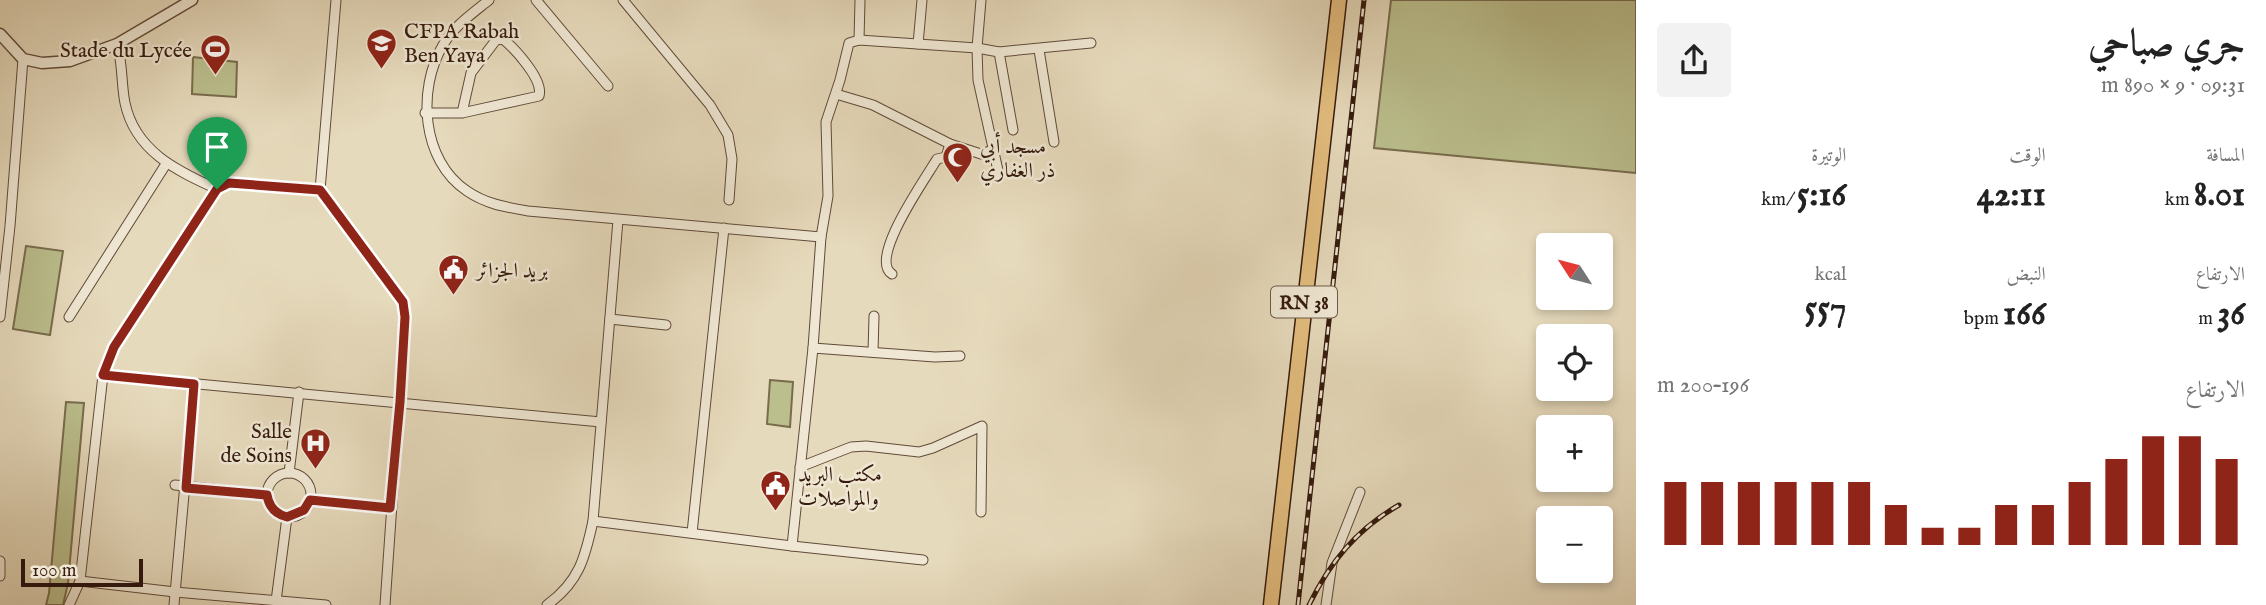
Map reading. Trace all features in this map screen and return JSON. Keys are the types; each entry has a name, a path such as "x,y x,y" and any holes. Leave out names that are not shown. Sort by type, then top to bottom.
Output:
{"main road":[{"name":"RN 38","path":"1271,605 1331,32 1330,0"},
{"name":"RN 38","path":"1264,605 1331,32 1339,0"}],"street":[{"path":"0,34 23,59 41,62 70,61 117,44 192,0"},
{"path":"335,0 320,190 403,302 405,317 385,605"},
{"path":"489,0 460,24 444,42 433,64 425,113 433,142 445,169 465,190 493,205 618,220 821,237"},
{"path":"536,0 608,86"},
{"path":"623,0 710,105 728,135 732,159 729,200"},
{"path":"859,40 860,0"},
{"path":"918,44 922,0"},
{"path":"981,0 977,48 978,80 999,175"},
{"path":"425,113 462,113 539,96 540,84 514,48 503,39 496,40 471,73 462,113"},
{"path":"792,546 813,348 821,237 828,196 826,122 849,43 859,40 977,48 999,52 1091,43"},
{"path":"117,44 122,60 125,105 133,124 153,152 166,164 183,175 217,189"},
{"path":"1039,50 1054,142"},
{"path":"999,52 1013,130"},
{"path":"0,317 23,59"},
{"path":"836,94 873,105 950,144 981,154 993,150"},
{"path":"892,274 885,265 886,253 898,222 937,159 946,157 950,144"},
{"path":"69,317 166,164"},
{"path":"69,605 80,581 103,375 114,347 217,189 229,183 320,190"},
{"path":"547,605 562,594 577,575 586,555 593,521 618,220"},
{"path":"692,533 724,228"},
{"path":"873,352 874,316"},
{"path":"610,318 666,325"},
{"path":"813,348 935,357 960,356"},
{"path":"103,375 601,422"},
{"path":"174,605 194,384"},
{"path":"289,473 299,392"},
{"path":"800,467 851,447 919,452 982,426 981,512"},
{"path":"289,473 303,478 309,484 310,500 304,510 287,517 275,512 267,495 273,480 280,474 289,473"},
{"path":"175,485 267,495"},
{"path":"1326,605 1332,563 1360,492"},
{"path":"310,500 390,508"},
{"path":"276,601 287,517"},
{"path":"593,521 923,560"},
{"path":"0,561 0,576"},
{"path":"80,581 175,593 326,605"}],"green space":[{"path":"1391,0 1636,0 1636,173 1374,148"},
{"name":"Stade du Lycée","path":"193,57 237,62 236,97 192,94"},
{"path":"26,246 63,251 50,335 13,329"},
{"path":"770,380 793,382 790,427 767,424"},
{"path":"66,402 84,403 68,583 63,605 46,605 49,593"}],"railway":[{"path":"1298,605 1364,0"},
{"path":"1309,605 1346,548 1370,525 1399,505"}],"place":[{"name":"CFPA Rabah Ben Yaya","path":"381,70"},
{"name":"Stade du Lycée","path":"215,77"},
{"name":"مسجد أبي ذر الغفاري","path":"957,185"},
{"name":"بريد الجزائر","path":"453,297"},
{"name":"Salle de Soins","path":"315,470"},
{"name":"مكتب البريد والمواصلات","path":"775,513"}],"route":[{"path":"229,183 320,190 403,302 405,317 400,402 390,508 310,500 308,506 299,514 287,517 275,512 267,495 186,488 194,384 103,375 114,347 217,189 229,183"}]}
